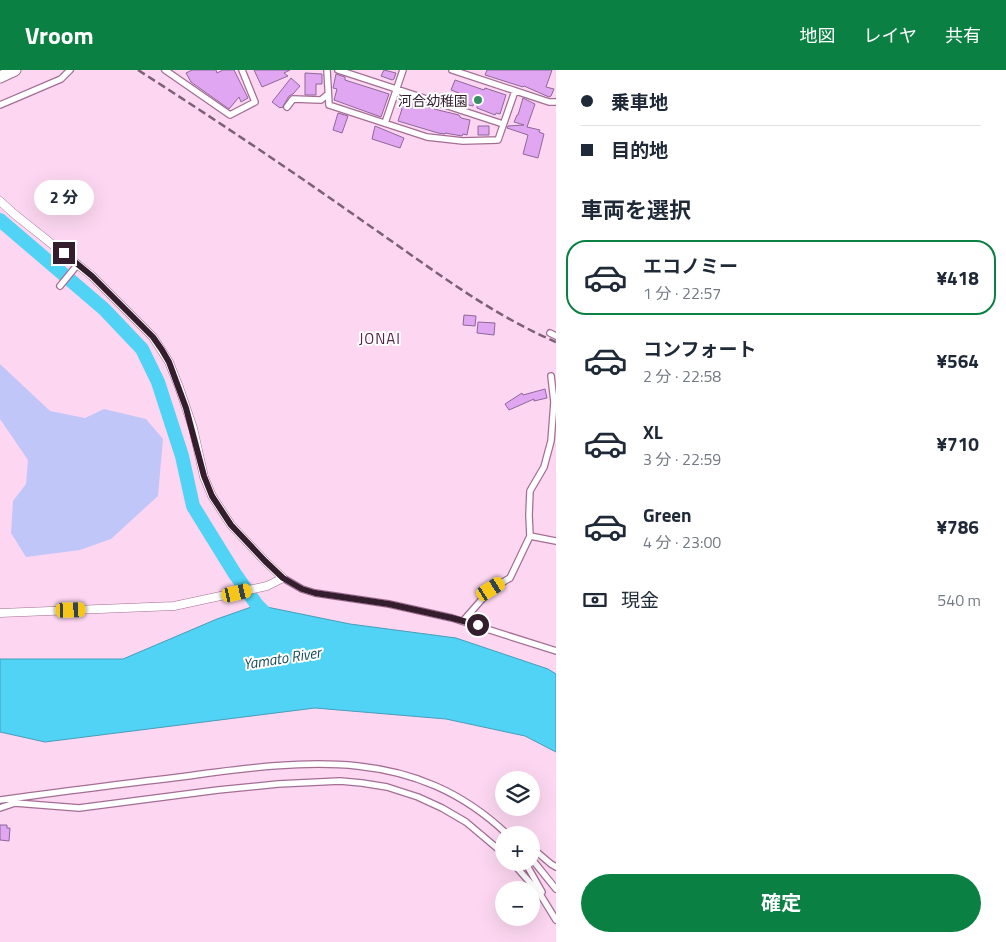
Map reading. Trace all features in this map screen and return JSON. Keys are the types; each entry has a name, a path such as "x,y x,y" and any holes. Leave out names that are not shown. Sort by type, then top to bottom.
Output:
{"highway":[{"path":"0,76 14,70"}],"street":[{"path":"0,105 62,78 70,70"},
{"path":"168,72 178,70"},
{"path":"168,72 230,115 255,102 242,70"},
{"path":"327,70 329,105 427,136 463,141 498,140 515,91"},
{"path":"338,70 503,124"},
{"path":"385,123 404,70"},
{"path":"452,70 549,102 556,102"},
{"path":"287,107 293,99 321,100 328,94"},
{"path":"0,201 77,266 142,326 162,350 169,362 186,408 197,443 204,476 212,496 231,525 283,578 302,589 315,593 389,604 463,621 556,651"},
{"path":"60,286 77,266"},
{"path":"463,621 491,589 510,578 530,536 530,491 544,466 551,441 554,402 551,376"},
{"path":"530,536 556,541"},
{"path":"0,613 160,607 186,604 267,586 283,578"},
{"path":"0,808 15,801 265,767 327,763 356,765 406,774 447,791 499,826"},
{"path":"0,800 79,808 278,784 340,781 362,782 387,787 418,797 442,808 466,822 495,846"},
{"path":"540,855 556,867"},
{"path":"540,869 556,889"},
{"path":"520,871 529,881"},
{"path":"540,888 542,892 540,894 556,920"}],"shaded area":[{"path":"0,364 50,411 85,418 104,409 146,419 163,439 158,496 111,539 80,550 26,557 11,533 13,501 26,484 28,460 0,419"}],"water":[{"name":"Yamato River","path":"257,605 350,624 456,638 548,669 556,674 556,752 525,736 446,719 315,708 45,742 0,732 0,659 123,659 217,619"}],"building":[{"path":"192,70 216,70 217,73 223,70 234,70 248,98 241,102 239,97 229,109 191,82 186,73"},
{"path":"254,70 290,70 284,73 288,76 262,87"},
{"path":"384,70 396,73 394,79 381,76"},
{"path":"487,70 552,70 546,87 554,89 549,97 524,86 485,75"},
{"path":"305,73 322,74 322,84 316,84 316,95 305,95"},
{"path":"336,74 345,77 345,80 389,94 381,117 334,100 337,89 333,88"},
{"path":"291,78 300,86 280,108 272,102"},
{"path":"455,80 506,95 500,114 496,113 495,115 477,108 477,98 475,98 473,106 455,102 459,93 451,90"},
{"path":"402,98 470,120 467,135 438,133 398,121 402,109 398,108"},
{"path":"523,98 535,104 527,127 540,130 539,132 544,134 538,158 523,154 528,135 507,128 508,126 524,125 514,122"},
{"path":"338,113 348,116 342,133 333,130"},
{"path":"375,126 404,138 400,148 372,139"},
{"path":"478,126 489,126 489,135 478,135"},
{"path":"464,315 476,316 475,326 463,325"},
{"path":"478,322 495,323 494,335 477,333"},
{"path":"545,389 547,398 534,401 534,399 509,410 505,404 522,393 523,395"},
{"path":"0,825 7,825 7,828 10,828 9,841 0,840"}],"waterway":[{"path":"0,220 104,309 142,349 158,382 182,456 193,506 235,574 257,605 270,618"}],"railway":[{"path":"138,70 282,165 482,303 556,342"}],"place":[{"name":"河合幼稚園","path":"478,100"}],"district":[{"name":"JONAI","path":"380,338"}],"route":[{"path":"64,253 92,276 153,337 162,350 179,387 193,428 204,476 212,496 231,525 283,578 302,589 315,593 389,604 478,625"}]}
